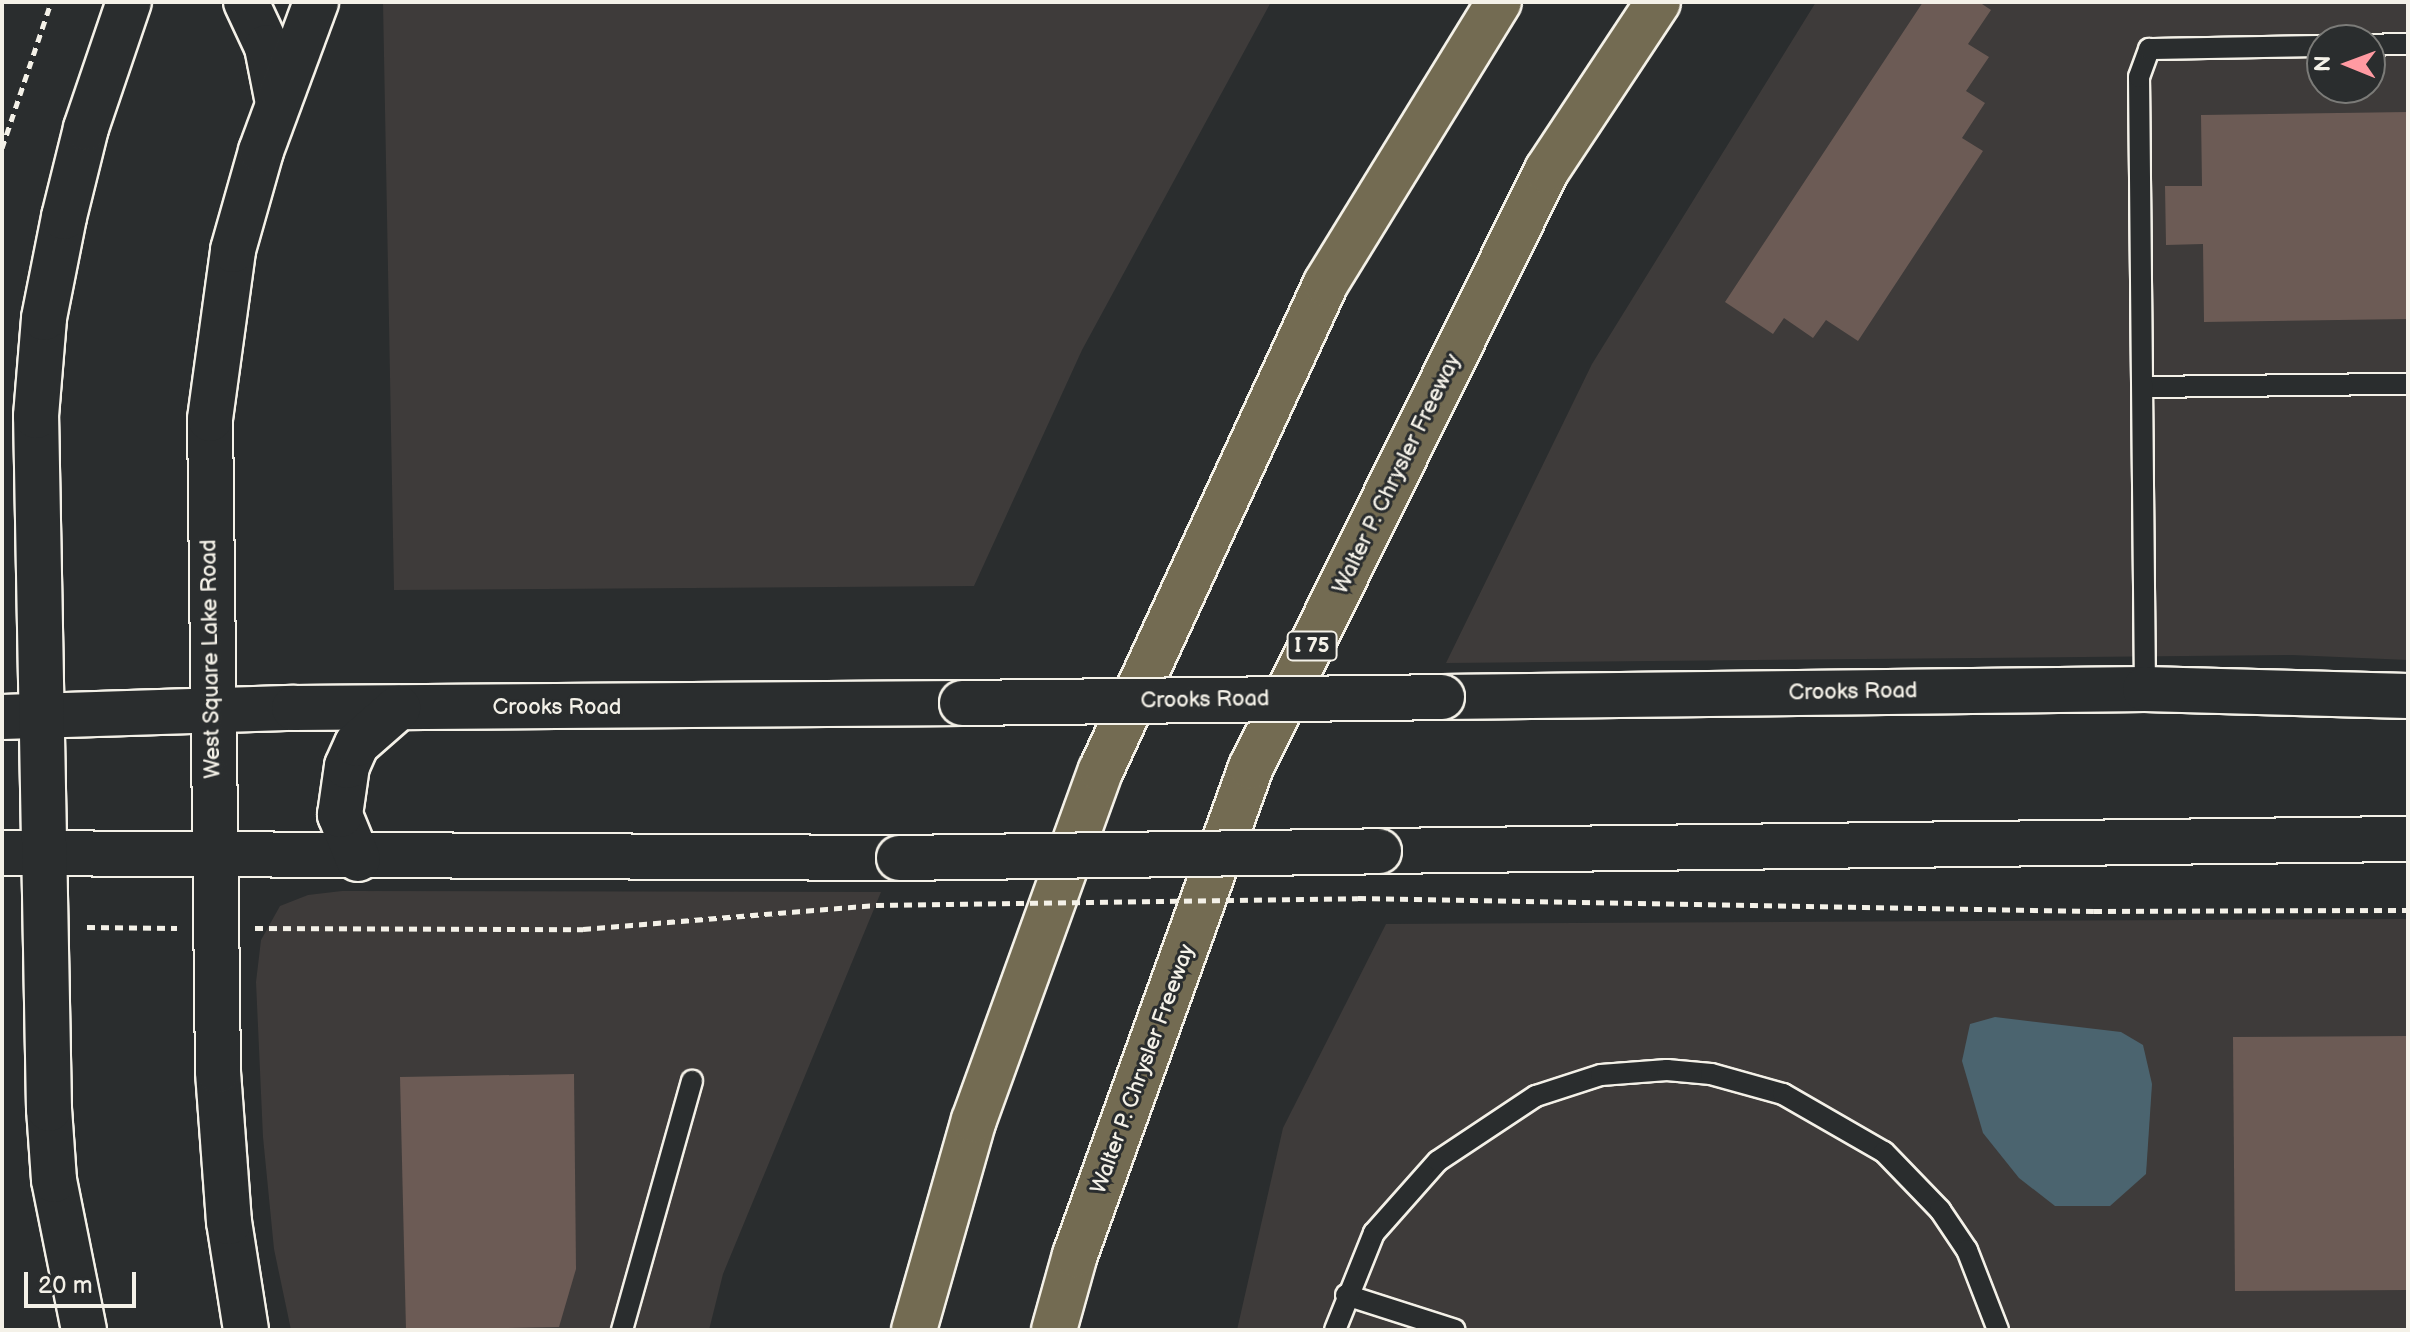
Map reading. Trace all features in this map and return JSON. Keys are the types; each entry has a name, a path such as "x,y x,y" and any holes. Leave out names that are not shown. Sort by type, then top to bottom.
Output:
{"highway":[{"path":"914,1330 974,1120 1101,770 1326,283 1499,2"},
{"name":"Walter P. Chrysler Freeway","path":"1054,1330 1075,1255 1251,767 1547,170 1658,2"}],"main road":[{"path":"84,1330 54,1180 22,853 21,716 44,318 80,153 129,2"},
{"path":"246,2 267,47 278,106"},
{"name":"West Square Lake Road","path":"246,1330 222,1149 208,476 214,366 233,250 278,106 316,2"},
{"name":"Crooks Road","path":"21,716 212,710 2145,689 2408,696"},
{"path":"358,859 340,815 347,766 365,735 398,708"},
{"path":"22,853 358,859 899,858 2408,839"}],"lane":[{"path":"2386,45 2408,44"},
{"path":"2145,689 2145,387 2139,77 2149,49 2306,46"},
{"path":"2145,387 2408,384"},
{"path":"1335,1330 1346,1295 1374,1233 1405,1191 1470,1135 1506,1111 1572,1082 1667,1070 1711,1074 1783,1094 1884,1152 1940,1210 1967,1250 1998,1330"},
{"path":"622,1330 692,1081"},
{"path":"1346,1295 1455,1330"}],"path":[{"path":"2,148 51,2"},
{"path":"271,928 583,929 876,905 1358,898 2094,911 2408,910"},
{"path":"80,927 181,928"}],"shaded area":[{"path":"383,2 1271,2 1082,350 974,586 394,590"},
{"path":"1816,2 2408,2 2408,660 2292,655 1446,663 1592,364"},
{"path":"342,891 881,892 723,1274 709,1330 291,1330 274,1249 263,1137 256,982 261,940 280,906 308,895"},
{"path":"2408,919 2408,1330 1237,1330 1283,1128 1386,924"}],"water":[{"path":"1995,1017 2121,1032 2143,1045 2152,1084 2146,1174 2110,1206 2055,1206 2019,1178 1983,1133 1962,1061 1970,1024"}],"building":[{"path":"1923,2 1979,2 1991,10 1968,44 1989,57 1966,91 1985,103 1962,138 1983,151 1858,341 1826,320 1813,338 1784,318 1773,334 1725,302"},
{"path":"2408,112 2408,319 2204,322 2203,244 2166,245 2165,186 2202,186 2201,115"},
{"path":"2408,1036 2408,1290 2235,1291 2233,1037"},
{"path":"574,1074 576,1269 559,1327 406,1330 400,1077"}]}
